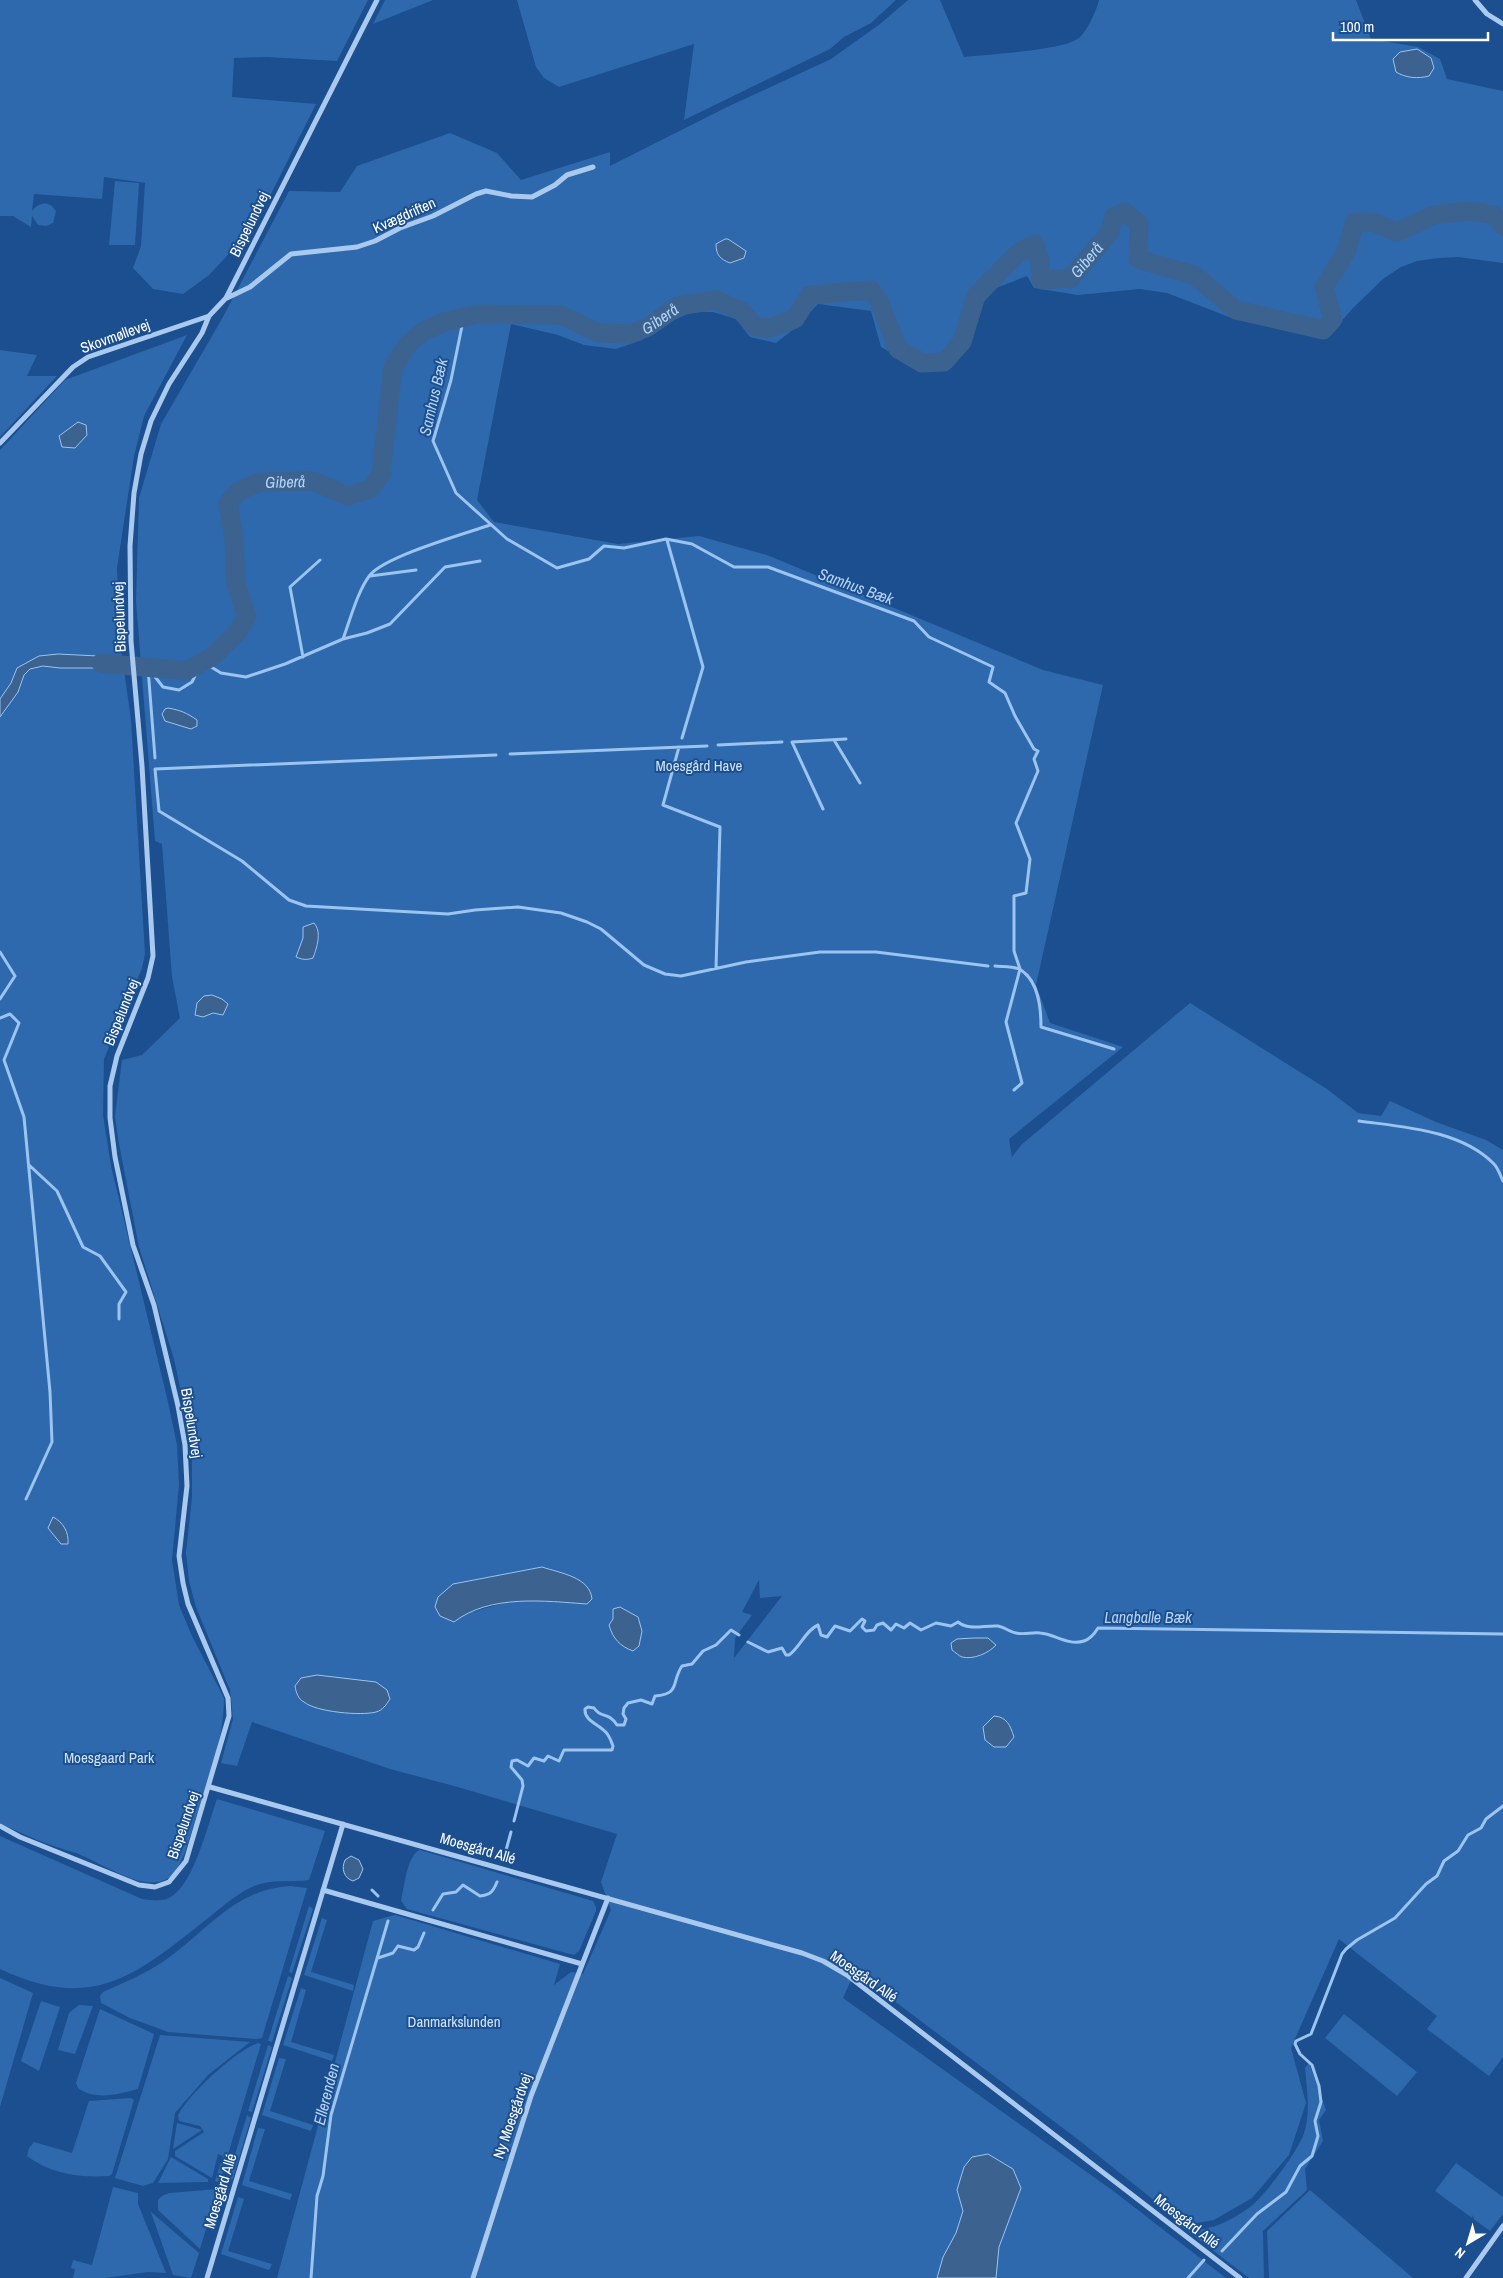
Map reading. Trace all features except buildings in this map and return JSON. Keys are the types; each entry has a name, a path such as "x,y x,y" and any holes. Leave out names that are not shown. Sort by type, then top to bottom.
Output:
{"street":[{"name":"Bispelundvej","path":"0,1826 20,1837 139,1885 155,1887 169,1882 186,1861 210,1787 229,1716 228,1698 188,1604 183,1583 179,1556 187,1486 185,1445 178,1406 154,1305 133,1245 115,1157 110,1118 110,1086 117,1056 148,978 153,956 134,656 131,641 130,546 134,493 141,454 154,414 169,384 202,333 209,316 226,298 377,0"},
{"path":"1475,0 1487,14 1503,24"},
{"name":"Kvægdriften","path":"226,298 250,287 291,254 357,247 376,241 400,228 433,216 476,194 486,191 511,196 532,197 555,186 567,175 594,167"},
{"name":"Skovmøllevej","path":"0,443 73,367 88,357 209,316"},
{"name":"Moesgård Allé","path":"210,1787 802,1953 823,1961 847,1975 1240,2278"},
{"name":"Moesgård Allé","path":"207,2278 343,1824"},
{"path":"323,1890 582,1964"},
{"name":"Ny Moesgårdvej","path":"473,2278 530,2096 608,1898"},
{"path":"1466,2278 1503,2226"}],"green space":[{"path":"0,0 368,0 337,61 267,57 234,58 232,97 316,104 255,226 209,275 183,294 153,289 133,268 141,246 145,183 104,177 102,199 34,194 32,211 44,203 53,207 56,211 53,223 46,226 38,225 32,216 31,227 13,216 0,216"},
{"path":"385,0 433,0 373,24"},
{"path":"517,0 896,0 871,23 844,37 830,49 684,120 694,44 559,87 544,78 536,67"},
{"path":"908,0 940,0 964,57 1041,49 1070,42 1079,38 1085,31 1099,0 1356,0 1371,39 1418,47 1440,59 1447,79 1503,91 1503,263 1458,257 1417,261 1401,267 1383,279 1331,333 1324,336 1297,333 1229,317 1167,293 1140,289 1078,295 1034,288 1027,276 991,290 982,305 967,345 954,364 924,372 881,347 871,311 818,304 795,328 776,343 750,337 736,319 713,312 692,312 663,325 642,340 616,349 584,345 558,335 511,324 477,500 494,522 618,544 699,536 767,555 1043,670 1103,685 1036,985 1050,1023 1123,1047 1009,1139 1012,1157 1021,1145 1190,1003 1327,1089 1358,1113 1381,1116 1390,1101 1436,1122 1486,1140 1503,1150 1503,2057 1489,2076 1427,2029 1437,2016 1339,1939 1291,2048 1306,2103 1289,2155 1252,2198 1214,2220 1191,2224 1171,2214 1080,2141 885,1994 856,1969 843,1998 1112,2190 1226,2278 277,2278 373,1921 395,1915 560,1964 554,1985 571,1972 583,1974 611,1910 601,1882 617,1834 390,1769 252,1722 237,1766 221,1763 233,1719 230,1690 196,1607 189,1581 186,1553 192,1497 192,1443 174,1359 139,1247 115,1116 122,1060 142,1055 180,1018 172,977 162,844 155,841 136,601 139,498 161,424 223,317 289,191 340,192 357,166 450,133 497,153 521,180 610,152 610,166 725,108 831,59 880,24","holes":["541,1567 583,1582 587,1604 511,1601 464,1614 453,1584","759,1580 760,1598 782,1596 734,1658 735,1638 752,1615 742,1612"]},
{"path":"115,181 139,183 135,245 109,245"},
{"name":"Moesgaard Park","path":"187,335 144,416 134,456 117,568 120,641 131,720 145,954 142,968 104,1059 103,1115 111,1166 177,1445 179,1485 172,1560 179,1605 192,1636 224,1698 221,1729 214,1760 185,1852 171,1876 161,1881 148,1882 127,1877 83,1856 18,1832 0,1823 0,450 65,380"},
{"path":"0,350 37,355 27,376 57,376 0,437"},
{"path":"217,1799 325,1831 309,1880 259,1884 245,1890 154,1959 131,1973 109,1983 85,1988 60,1987 32,1981 0,1969 0,1836 142,1899 162,1900 178,1892 185,1881 199,1854"},
{"path":"420,1850 593,1901 596,1911 579,1951 574,1955 407,1909 401,1901 405,1881 412,1858"},
{"path":"290,1886 307,1888 262,2038 168,2032 130,2018 101,2003 100,1996 103,1992 161,1963 235,1904 269,1889"},
{"path":"309,1906 313,1909 292,1973 289,1972"},
{"path":"322,1918 327,1920 311,1972 354,1985 353,1991 304,1975"},
{"path":"288,1976 292,1978 272,2042 268,2041"},
{"path":"0,1978 33,1993 0,2107"},
{"path":"301,1988 306,1990 291,2042 334,2055 332,2061 283,2045"},
{"path":"41,2001 60,2007 39,2071 21,2061"},
{"path":"79,2005 93,2006 75,2054 58,2050 69,2013"},
{"path":"100,2009 154,2034 138,2089 99,2095 85,2092 78,2088 76,2083"},
{"path":"1344,2014 1417,2072 1397,2096 1325,2038"},
{"path":"160,2035 250,2042 208,2075 175,2113 168,2159 153,2183 143,2186 115,2178"},
{"path":"258,2043 261,2044 221,2178 217,2182 215,2181 223,2156 218,2154 212,2178 175,2156 175,2151 204,2132 200,2126 179,2121 178,2115 202,2085 225,2064"},
{"path":"268,2045 272,2047 252,2112 248,2111"},
{"path":"279,2058 286,2059 270,2111 313,2125 311,2131 262,2115"},
{"path":"1309,2063 1326,2110 1319,2120 1323,2141 1305,2169 1307,2190 1263,2231 1264,2278 1249,2278 1178,2224 1180,2222 1202,2229 1221,2224 1250,2207 1272,2184 1294,2153 1303,2136 1308,2111 1305,2068"},
{"path":"131,2098 134,2100 112,2174 109,2176 66,2174 46,2167 27,2156 29,2148 34,2142 72,2153 89,2101"},
{"path":"247,2115 251,2118 233,2178 231,2181 227,2181"},
{"path":"177,2123 202,2130 173,2149"},
{"path":"258,2128 265,2129 249,2181 292,2194 290,2200 242,2185"},
{"path":"171,2157 208,2179 208,2182 158,2183"},
{"path":"1456,2163 1503,2197 1503,2214 1490,2231 1435,2191"},
{"path":"113,2187 138,2193 138,2204 166,2273 148,2272 105,2278 73,2278 75,2269 71,2268 73,2260 92,2265"},
{"path":"218,2189 200,2249 158,2210 158,2200 169,2193"},
{"path":"1310,2190 1413,2278 1269,2278 1267,2231"},
{"path":"238,2197 244,2199 228,2251 272,2264 269,2270 221,2254"},
{"path":"149,2207 151,2212 199,2253 191,2278 173,2275"}],"shaded area":[{"path":"1417,49 1431,58 1434,68 1429,76 1412,77 1396,72 1393,59 1400,52"},
{"path":"725,239 746,251 744,258 730,263 721,258 716,244"},
{"path":"78,422 86,425 87,435 75,448 62,447 59,436"},
{"path":"58,654 125,658 126,668 60,668 43,666 30,669 24,675 18,692 0,717 0,699 11,683 17,668 39,656"},
{"path":"168,708 180,711 197,720 197,726 191,729 165,721 162,714"},
{"path":"314,923 318,935 313,958 301,959 296,957 303,938 303,927"},
{"path":"212,995 228,1004 223,1015 213,1013 203,1017 195,1015 197,1003 204,996"},
{"path":"53,1517 65,1528 68,1544 61,1544 48,1528"},
{"path":"542,1567 580,1581 590,1592 592,1599 587,1604 536,1601 501,1603 468,1613 454,1622 440,1616 435,1607 438,1597 453,1584"},
{"path":"620,1607 638,1617 642,1631 639,1646 633,1651 624,1647 618,1641 609,1625 613,1619 613,1609"},
{"path":"988,1638 996,1645 985,1653 971,1658 962,1657 952,1650 951,1643 957,1639"},
{"path":"317,1675 376,1682 387,1690 390,1699 381,1710 369,1713 328,1711 318,1708 302,1701 295,1686 301,1678"},
{"path":"994,1716 1005,1720 1013,1733 1014,1737 1006,1747 994,1747 985,1740 983,1727"},
{"path":"351,1856 359,1860 363,1869 359,1878 353,1881 347,1878 343,1870 345,1860"},
{"path":"988,2154 1013,2169 1021,2188 999,2247 996,2278 937,2278 943,2257 956,2233 963,2211 957,2190 964,2167 972,2157"}],"waterway":[{"name":"Giberå","path":"101,663 186,671 212,657 236,634 247,617 236,583 234,539 228,503 239,491 260,482 313,481 348,496 370,489 381,474 393,367 408,344 424,331 444,322 478,314 561,315 598,333 630,334 648,327 678,306 716,300 741,311 756,327 770,328 795,319 810,295 871,290 879,301 898,349 922,363 944,362 962,342 976,296 1018,253 1035,244 1040,262 1041,280 1071,278 1109,233 1114,217 1125,212 1139,224 1138,259 1194,275 1236,310 1323,330 1333,319 1324,287 1346,252 1355,222 1373,222 1397,232 1434,215 1471,211 1494,215 1503,226"},
{"name":"Samhus Bæk","path":"464,316 451,380 433,441 456,493 507,539 557,568 589,559 604,546 624,548 666,539 692,544 734,567 768,567 914,621 929,637 993,667 989,682 1005,693 1015,716 1034,749 1038,751 1034,759 1038,771 1016,823 1030,859 1026,893 1014,896 1014,951 1020,969 1006,1022 1022,1083 1014,1090"},
{"path":"203,662 221,673 246,677 285,664 343,639 366,581 379,568 408,553 490,525"},
{"path":"667,540 703,667 682,738"},
{"path":"303,657 290,587 320,560"},
{"path":"343,639 367,633 390,624 445,567 480,561"},
{"path":"370,576 416,570"},
{"path":"149,669 163,687 179,690 192,682 201,663"},
{"path":"148,668 155,758"},
{"path":"823,809 792,742 846,739"},
{"path":"834,740 860,783"},
{"path":"718,745 782,742"},
{"path":"510,754 707,746"},
{"path":"679,747 663,805 720,827 716,968"},
{"path":"496,755 155,769 159,811 242,861 289,900 306,906 448,914 518,907 561,913 601,929 644,965 665,974 681,976 746,962 820,952 876,952 988,966"},
{"path":"0,952 15,976 0,999"},
{"path":"995,966 1012,967 1021,970 1032,981 1038,996 1041,1027 1114,1049"},
{"path":"0,1018 10,1014 19,1023 4,1060 24,1117 50,1392 52,1442 26,1499"},
{"path":"1359,1121 1431,1132 1465,1144 1481,1153 1494,1164 1503,1181"},
{"path":"29,1165 57,1191 83,1247 100,1256 126,1292 119,1304 119,1319"},
{"name":"Langballe Bæk","path":"748,1642 768,1652 782,1648 786,1655 789,1655 810,1631 818,1625 821,1635 827,1637 835,1626 850,1631 862,1619 865,1621 862,1627 866,1631 874,1630 877,1625 883,1623 891,1630 896,1624 904,1628 910,1623 921,1630 936,1623 951,1626 958,1622 972,1627 998,1626 1019,1634 1046,1634 1072,1642 1088,1639 1098,1628 1503,1634"},
{"path":"514,1821 523,1786 522,1780 511,1767 512,1761 517,1760 528,1766 534,1758 544,1761 548,1756 559,1761 564,1750 612,1750 613,1746 608,1735 587,1717 585,1709 588,1707 594,1708 599,1713 611,1718 617,1725 624,1725 626,1719 623,1714 624,1708 628,1703 641,1700 652,1704 655,1696 669,1693 672,1690 682,1666 692,1664 703,1651 716,1645 731,1630 739,1635"},
{"name":"Langballe Bæk","path":"1222,2251 1257,2214 1286,2192 1300,2166 1312,2156 1318,2136 1315,2121 1321,2102 1319,2086 1312,2065 1300,2054 1295,2044 1296,2041 1311,2034 1342,1954 1357,1940 1395,1918 1426,1884 1437,1876 1444,1861 1458,1851 1468,1835 1481,1828 1486,1819 1503,1806"},
{"path":"505,1854 511,1832"},
{"path":"433,1910 443,1894 456,1892 463,1885 480,1896 491,1892 497,1882"},
{"name":"Ellerenden","path":"372,1890 378,1896"},
{"name":"Ellerenden","path":"311,2278 317,2196 323,2176 331,2115 388,1921"},
{"path":"378,1958 393,1953 398,1946 414,1950 418,1947 424,1933"},
{"path":"1188,2278 1204,2260"}],"park label":[{"name":"Moesgård Have","path":"699,765"},
{"name":"Danmarkslunden","path":"454,2021"}]}
